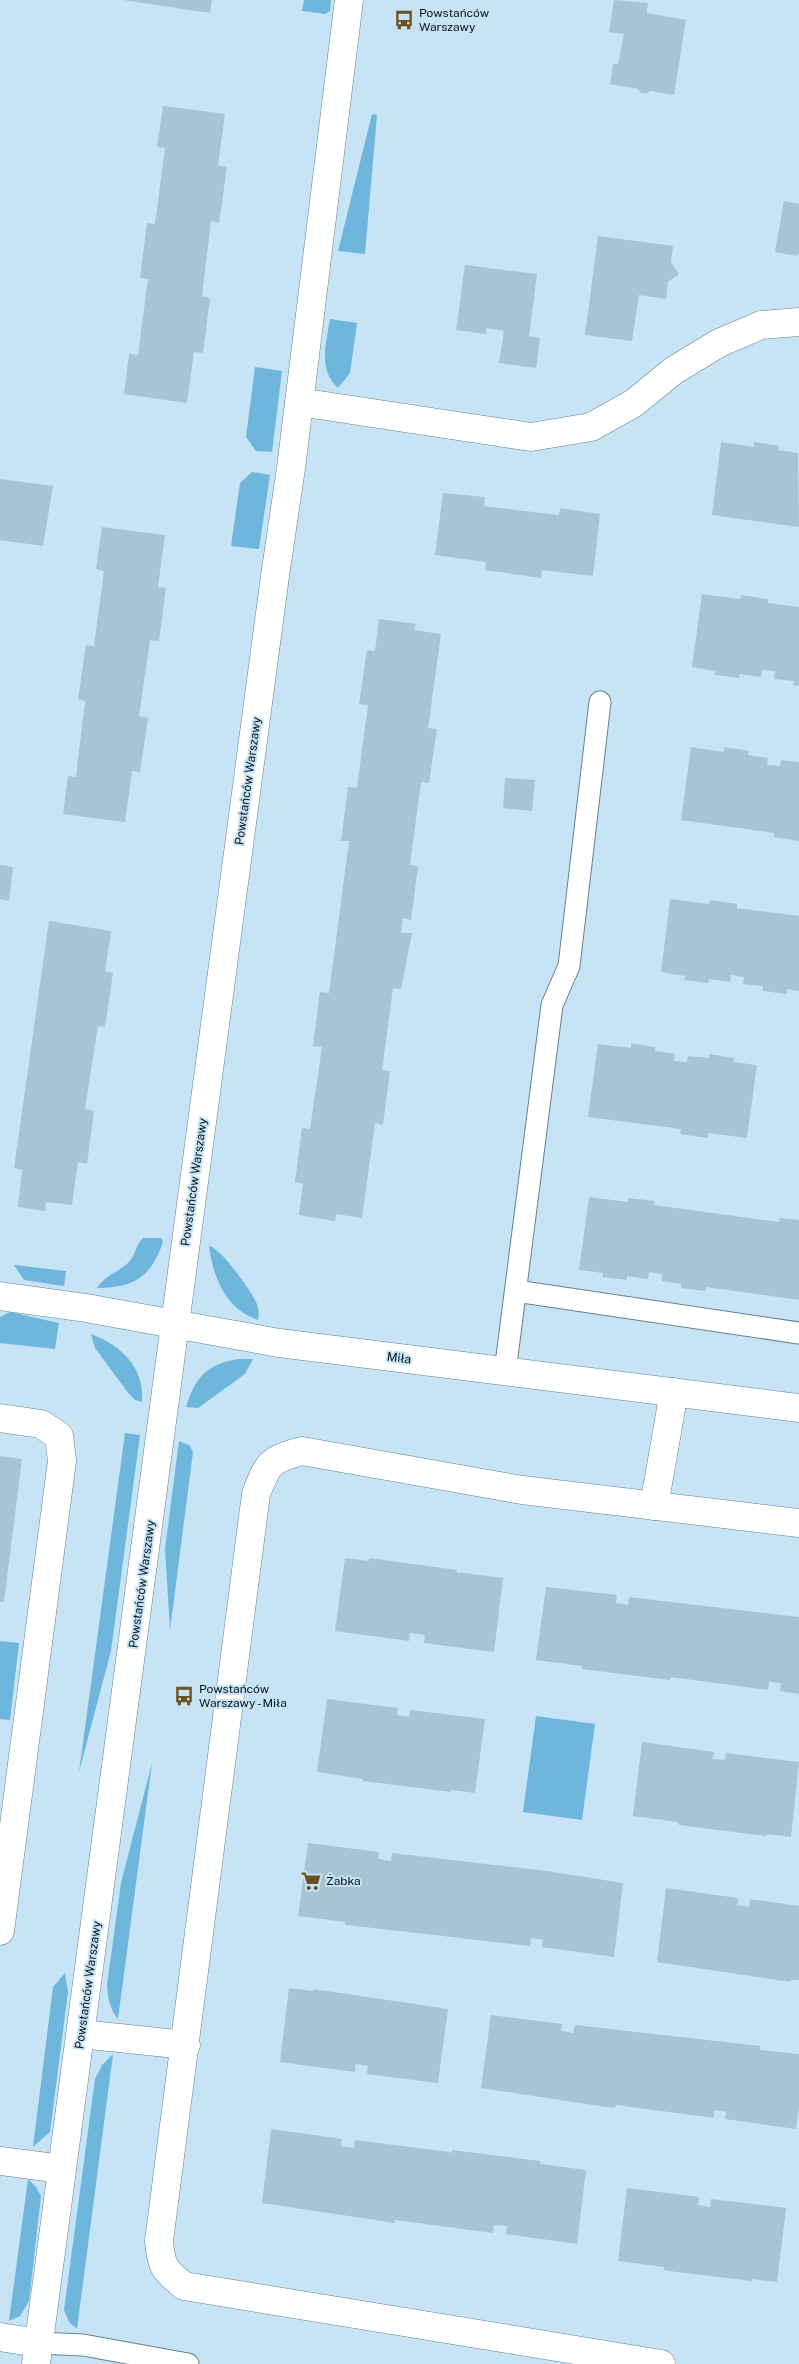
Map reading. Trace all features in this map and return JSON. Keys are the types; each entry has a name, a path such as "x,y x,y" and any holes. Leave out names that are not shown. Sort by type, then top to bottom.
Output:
{"street":[{"name":"Powstańców Warszawy","path":"38,2353 300,402 349,0"},
{"path":"300,402 531,437 591,427 634,403 673,372 719,343 761,325 799,322"},
{"name":"Miła","path":"0,1296 86,1308 279,1343 799,1408"},
{"path":"654,1506 674,1392"},
{"path":"0,1418 41,1424 59,1436 62,1461 0,1931"},
{"path":"661,2364 184,2286 171,2276 161,2261 159,2241 186,2045 256,1494 266,1468 280,1457 302,1451 522,1490 799,1523"},
{"path":"81,2034 186,2045"},
{"path":"0,2161 62,2169"},
{"path":"0,2337 38,2353"}],"lane":[{"path":"505,1372 552,1005 569,966 600,702"},
{"path":"516,1292 799,1333"},
{"path":"38,2353 84,2346 188,2364"}],"shaded area":[{"path":"304,0 331,0 330,11 325,14 302,11"},
{"path":"372,114 377,115 365,254 338,251"},
{"path":"330,319 357,323 350,373 338,388 332,381 326,365 325,356"},
{"path":"255,367 282,371 272,452 256,451 246,437"},
{"path":"252,472 270,475 259,549 231,546 240,483"},
{"path":"143,1238 161,1238 163,1242 153,1264 147,1272 131,1283 121,1286 97,1288 104,1280 129,1262"},
{"path":"209,1246 221,1254 249,1290 258,1306 258,1320 237,1308 223,1291 214,1270"},
{"path":"14,1265 66,1271 64,1286 24,1280"},
{"path":"10,1312 59,1323 55,1349 0,1343 0,1317"},
{"path":"91,1334 112,1344 129,1359 140,1379 142,1402 135,1400 129,1394 95,1348"},
{"path":"239,1359 253,1359 245,1374 198,1408 186,1407 193,1388 204,1374 218,1365"},
{"path":"125,1433 140,1435 111,1651 79,1772"},
{"path":"179,1441 189,1445 193,1452 170,1630 165,1549"},
{"path":"0,1641 19,1643 10,1720 0,1719"},
{"path":"536,1716 595,1724 582,1820 523,1812"},
{"path":"152,1763 118,2019 110,2003 107,1985 121,1883"},
{"path":"65,1973 68,1992 50,2132 33,2147 53,1987"},
{"path":"113,2054 77,2329 69,2322 64,2310 95,2079 102,2065"},
{"path":"28,2179 41,2196 29,2301 20,2316 9,2321"}],"building":[{"path":"123,0 212,0 210,13"},
{"path":"614,0 648,3 647,13 686,20 674,95 650,91 646,94 641,93 638,89 610,84 613,64 618,64 624,34 609,32"},
{"path":"163,106 225,114 218,165 227,167 219,223 211,221 202,296 210,298 203,353 194,352 187,403 124,394 129,354 138,355 148,279 140,278 147,223 155,224 165,148 157,147"},
{"path":"784,201 799,204 799,253 797,256 775,252"},
{"path":"598,236 673,246 671,262 679,274 668,282 666,299 639,295 632,341 585,335"},
{"path":"465,265 537,274 529,336 540,338 536,368 499,363 504,331 486,328 486,334 456,330"},
{"path":"721,442 754,447 754,442 779,446 778,450 798,453 799,527 712,515"},
{"path":"0,479 53,486 43,546 0,540"},
{"path":"443,493 485,497 484,506 559,515 560,508 600,514 593,576 542,570 541,578 485,570 486,562 435,555"},
{"path":"102,527 165,535 158,587 166,588 159,641 150,640 139,716 148,718 140,772 132,771 125,822 63,814 68,776 76,777 85,701 78,699 86,645 94,646 104,571 96,569"},
{"path":"702,594 740,599 741,595 768,599 768,603 799,607 799,686 793,685 794,681 774,679 775,671 762,670 761,677 740,674 739,678 715,675 716,671 692,667"},
{"path":"379,619 416,624 414,630 441,634 428,728 437,729 429,783 421,782 410,865 418,866 411,920 403,918 401,933 412,933 401,989 393,988 382,1070 390,1071 383,1125 375,1123 362,1218 336,1214 335,1221 299,1215 303,1184 295,1182 302,1128 310,1129 322,1047 313,1046 320,992 329,993 349,841 341,841 348,787 357,788 368,705 359,704 367,650 375,651"},
{"path":"691,747 724,752 724,747 749,751 748,755 768,758 767,765 780,766 781,760 799,762 799,841 774,837 774,833 681,820"},
{"path":"505,778 535,780 532,811 503,808"},
{"path":"0,865 13,867 9,901 0,899"},
{"path":"670,899 709,904 710,900 737,904 737,908 799,916 799,991 787,989 787,994 763,991 763,986 743,984 744,977 731,975 730,982 709,979 708,983 684,980 685,976 661,972"},
{"path":"49,921 111,931 105,971 113,973 105,1027 98,1026 85,1109 94,1111 87,1164 78,1162 72,1205 46,1202 45,1211 18,1207 22,1170 14,1168"},
{"path":"631,1043 655,1047 655,1051 675,1054 674,1061 687,1062 688,1056 709,1058 709,1054 734,1058 733,1062 757,1065 747,1138 708,1133 708,1138 680,1134 681,1129 588,1117 598,1044 631,1048"},
{"path":"589,1197 628,1202 628,1198 655,1201 654,1205 779,1222 780,1218 799,1220 799,1300 706,1287 705,1291 681,1288 681,1284 662,1281 662,1274 649,1272 648,1279 627,1276 627,1280 603,1277 603,1273 579,1270"},
{"path":"0,1456 22,1459 4,1602 0,1602"},
{"path":"345,1558 369,1561 369,1558 503,1578 494,1652 424,1643 425,1635 410,1633 409,1641 335,1631"},
{"path":"546,1587 617,1595 616,1603 628,1605 629,1597 799,1617 799,1694 780,1691 781,1683 769,1682 768,1690 671,1677 670,1680 582,1669 582,1666 536,1660"},
{"path":"327,1699 398,1708 397,1715 409,1717 410,1710 485,1719 475,1793 451,1790 451,1792 363,1781 363,1779 317,1772"},
{"path":"642,1742 714,1752 713,1759 725,1760 726,1753 799,1762 791,1837 767,1834 767,1836 679,1825 678,1822 633,1816"},
{"path":"308,1843 379,1852 378,1859 391,1861 392,1853 547,1871 623,1883 614,1957 542,1947 543,1940 531,1938 530,1946 345,1925 345,1922 298,1916"},
{"path":"666,1888 738,1898 737,1905 749,1907 750,1899 799,1906 799,1980 791,1980 791,1982 657,1962"},
{"path":"289,1988 313,1991 314,1989 448,2009 438,2083 367,2074 368,2066 356,2064 355,2072 280,2062"},
{"path":"491,2015 562,2024 561,2031 573,2033 575,2025 760,2046 760,2050 799,2054 799,2107 796,2129 725,2119 726,2112 714,2110 714,2118 616,2105 615,2108 599,2106 481,2088"},
{"path":"271,2129 342,2139 341,2146 354,2148 355,2140 452,2153 452,2150 540,2161 540,2164 586,2170 577,2244 506,2234 507,2226 494,2225 493,2233 395,2220 395,2223 262,2203"},
{"path":"627,2188 699,2197 698,2205 710,2207 711,2199 786,2208 777,2282 752,2279 752,2281 669,2271 664,2270 664,2267 618,2261"}],"place":[{"name":"Powstańców Warszawy","path":"404,20"},
{"name":"Powstańców Warszawy - Miła","path":"184,1696"},
{"name":"Żabka","path":"311,1881"}]}
